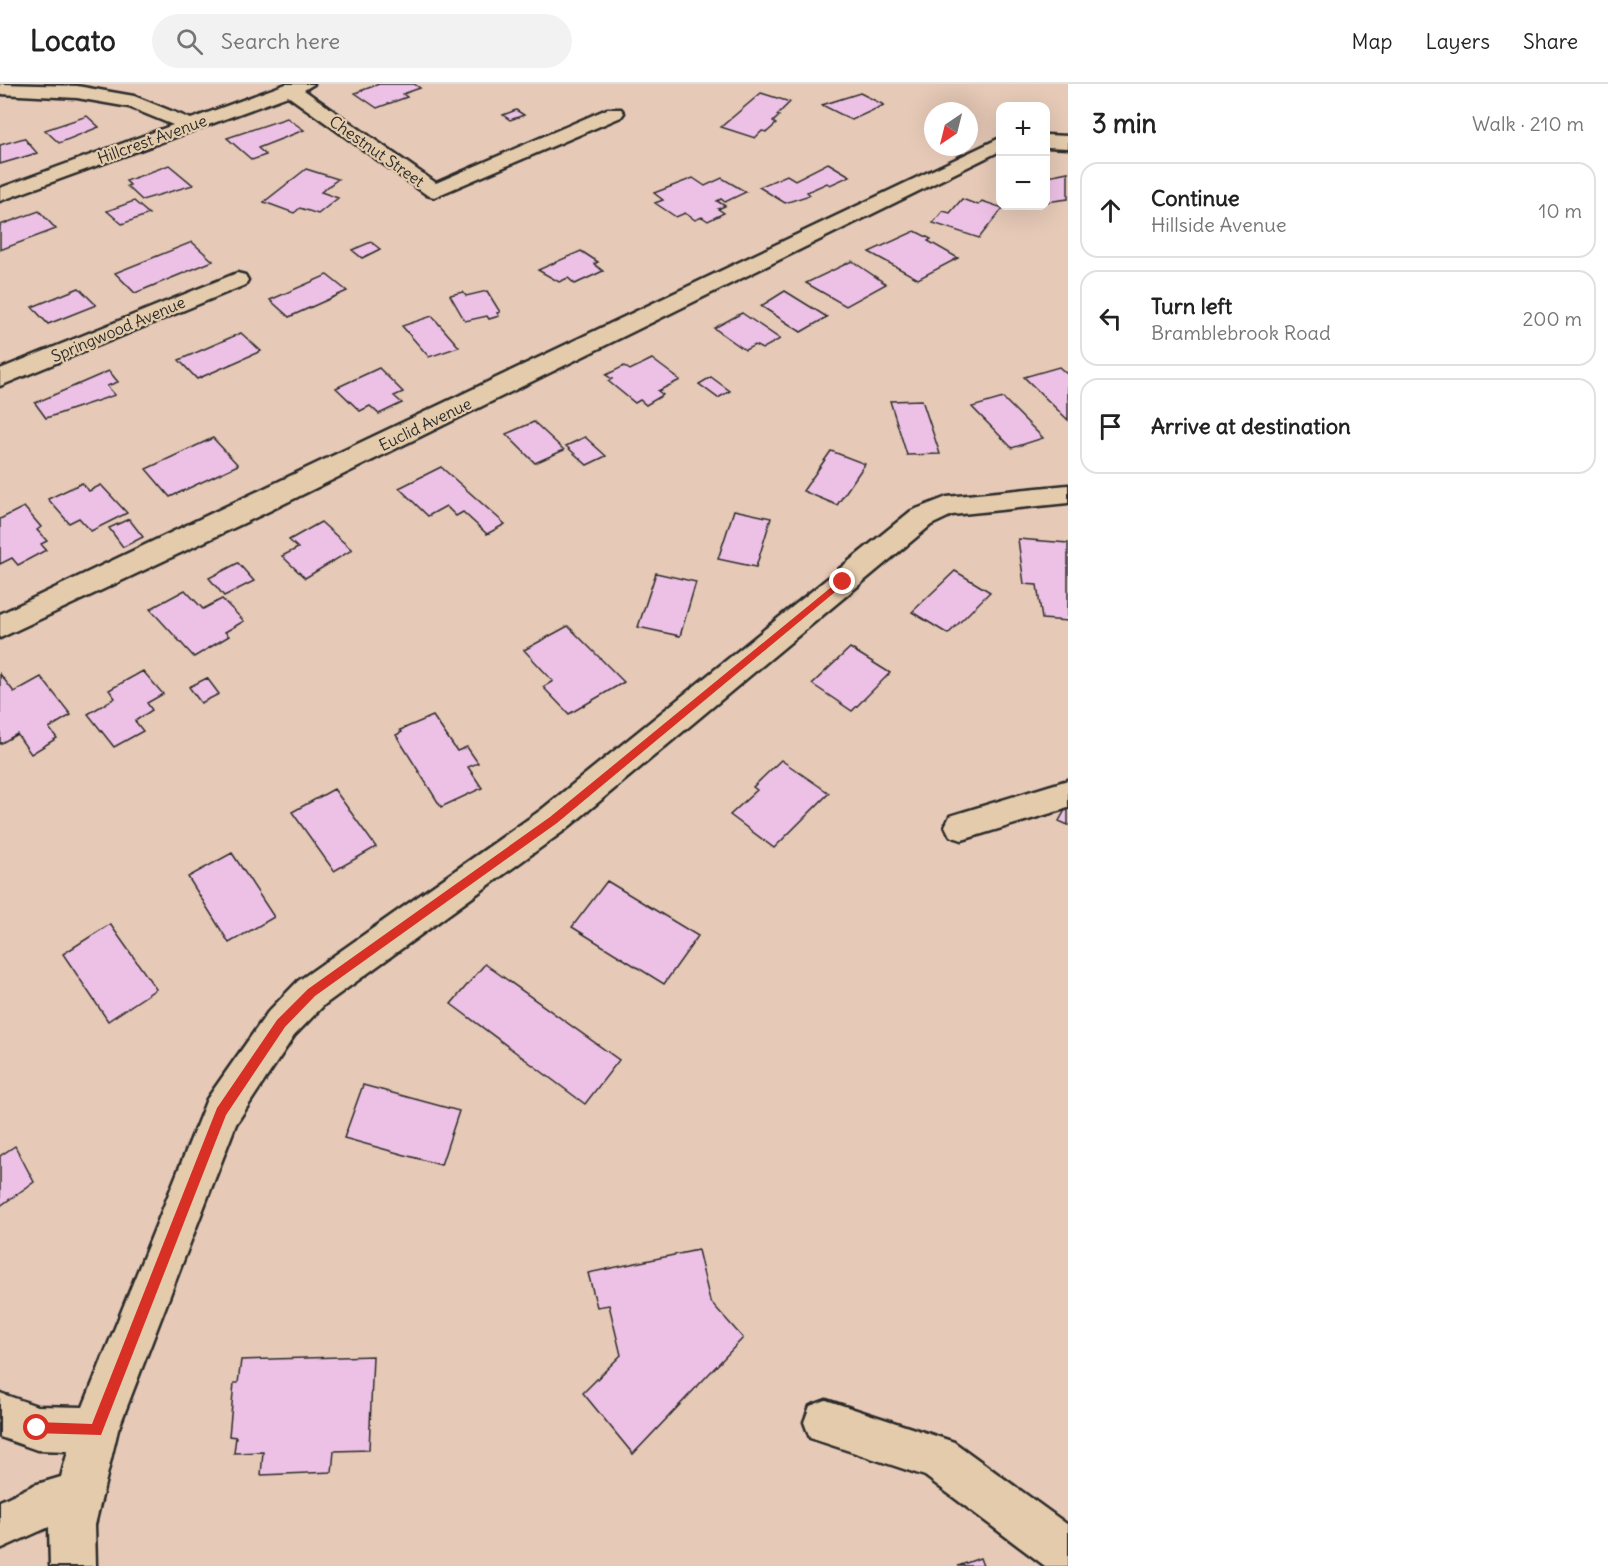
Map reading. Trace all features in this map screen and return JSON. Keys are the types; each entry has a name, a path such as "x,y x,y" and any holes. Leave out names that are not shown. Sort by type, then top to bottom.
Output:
{"street":[{"name":"Hillcrest Avenue","path":"0,195 297,86"},
{"name":"Chestnut Street","path":"297,86 435,191 614,113"},
{"path":"0,88 77,92 134,102 189,125"},
{"path":"1050,141 1068,142"},
{"name":"Euclid Avenue","path":"0,627 251,510 848,216 996,146"},
{"name":"Springwood Avenue","path":"0,378 237,280"},
{"path":"73,1566 72,1525 96,1430 221,1112 281,1024 311,993 553,820 921,518 947,506 1068,494"},
{"path":"962,826 1068,794"},
{"path":"0,1415 37,1428 96,1430"},
{"path":"826,1422 938,1458 1068,1554"},
{"path":"0,1526 34,1508 79,1495"}],"building":[{"path":"379,84 414,84 420,88 403,94 407,97 377,108 355,93"},
{"path":"761,93 790,102 777,115 779,116 773,122 776,124 767,132 762,131 755,138 721,127"},
{"path":"860,93 884,105 852,120 822,105"},
{"path":"516,110 524,115 510,120 503,115"},
{"path":"87,116 99,127 59,143 45,130"},
{"path":"287,118 304,130 258,148 266,155 252,160 227,138"},
{"path":"24,138 37,153 0,164 0,145"},
{"path":"828,163 850,176 830,185 827,183 807,192 810,195 785,203 759,187 787,175 795,180"},
{"path":"169,165 193,185 142,200 127,186 130,185 126,181"},
{"path":"306,169 338,179 321,192 338,198 318,214 300,208 294,213 264,202"},
{"path":"1068,172 1068,199 1050,201 1050,176"},
{"path":"693,178 705,186 722,178 746,192 725,202 721,199 717,201 725,206 718,209 724,213 708,221 702,217 695,220 685,213 676,217 655,203 663,200 654,193"},
{"path":"962,199 978,205 982,201 996,206 996,210 1001,210 979,238 933,223 943,211 950,213"},
{"path":"134,201 149,214 122,224 107,211"},
{"path":"39,211 56,229 0,250 0,225"},
{"path":"915,231 958,258 918,279 869,252"},
{"path":"192,242 213,261 135,293 115,273"},
{"path":"371,242 380,249 362,258 352,250"},
{"path":"581,251 598,262 594,264 603,271 575,284 568,278 559,282 538,270"},
{"path":"852,261 886,284 846,306 806,283"},
{"path":"327,275 347,291 289,317 270,300"},
{"path":"79,288 96,305 48,324 32,307"},
{"path":"487,291 500,312 497,313 499,316 489,319 487,316 465,321 450,295 463,292 466,296"},
{"path":"785,291 827,317 801,332 761,306"},
{"path":"742,313 780,339 762,349 755,345 745,350 714,328"},
{"path":"432,316 459,347 429,357 402,326"},
{"path":"241,333 261,351 197,379 179,360"},
{"path":"652,359 680,380 658,391 663,395 646,405 640,400 635,403 608,381 612,379 606,375 624,366 630,370"},
{"path":"1059,367 1068,375 1068,420 1024,377"},
{"path":"379,368 403,392 394,396 402,403 379,414 370,406 360,411 336,388"},
{"path":"109,371 118,382 107,386 115,395 46,418 35,403"},
{"path":"711,377 730,391 718,398 699,384"},
{"path":"1003,398 1043,438 1012,448 972,407"},
{"path":"922,400 940,454 907,455 890,401"},
{"path":"534,422 564,450 535,463 506,434"},
{"path":"585,437 606,456 587,465 566,446"},
{"path":"213,438 238,465 170,497 146,469"},
{"path":"831,451 865,464 837,505 803,491"},
{"path":"441,467 505,524 487,534 463,512 456,516 446,506 428,516 399,488"},
{"path":"82,483 89,491 101,485 127,513 91,531 79,518 69,523 48,499"},
{"path":"24,507 41,527 37,530 47,541 41,544 46,550 18,565 12,558 0,564 0,519"},
{"path":"734,510 771,518 756,567 718,559"},
{"path":"129,519 143,537 123,547 109,528"},
{"path":"321,522 352,550 305,578 282,556 298,548 289,540"},
{"path":"1018,539 1068,543 1068,621 1042,619 1037,585 1024,584"},
{"path":"238,563 254,581 224,596 209,578"},
{"path":"955,571 990,592 948,634 912,612"},
{"path":"656,573 696,582 680,636 638,627"},
{"path":"185,590 203,609 222,599 244,621 225,632 229,636 194,657 150,609"},
{"path":"568,626 624,682 569,714 543,687 553,681 524,650"},
{"path":"850,648 890,673 852,711 812,684"},
{"path":"143,671 163,694 147,703 152,710 135,721 143,731 114,747 88,714 115,698 109,690"},
{"path":"0,674 14,692 41,677 71,715 49,728 57,738 31,754 17,734 0,744"},
{"path":"207,678 219,694 201,703 189,687"},
{"path":"433,716 457,751 467,747 478,763 468,767 482,788 441,807 396,735 402,732 400,730"},
{"path":"781,760 829,793 774,848 730,815 757,790 753,787"},
{"path":"334,789 376,847 334,871 292,812"},
{"path":"1068,805 1068,825 1059,821"},
{"path":"232,853 274,917 229,943 188,877"},
{"path":"607,881 698,936 664,984 572,927"},
{"path":"110,924 156,989 108,1021 63,954"},
{"path":"485,964 619,1060 585,1104 451,1004"},
{"path":"363,1085 459,1111 441,1165 344,1138"},
{"path":"15,1146 34,1182 0,1206 0,1156"},
{"path":"698,1250 710,1301 743,1338 633,1454 583,1393 621,1355 609,1305 597,1307 588,1273"},
{"path":"373,1356 369,1450 334,1451 332,1472 261,1475 263,1452 234,1453 236,1437 229,1436 234,1383 238,1383 241,1360"},
{"path":"980,1558 983,1566 958,1566"}],"route":[{"path":"37,1428 96,1430 221,1112 281,1024 311,993 553,820 843,582"}]}
